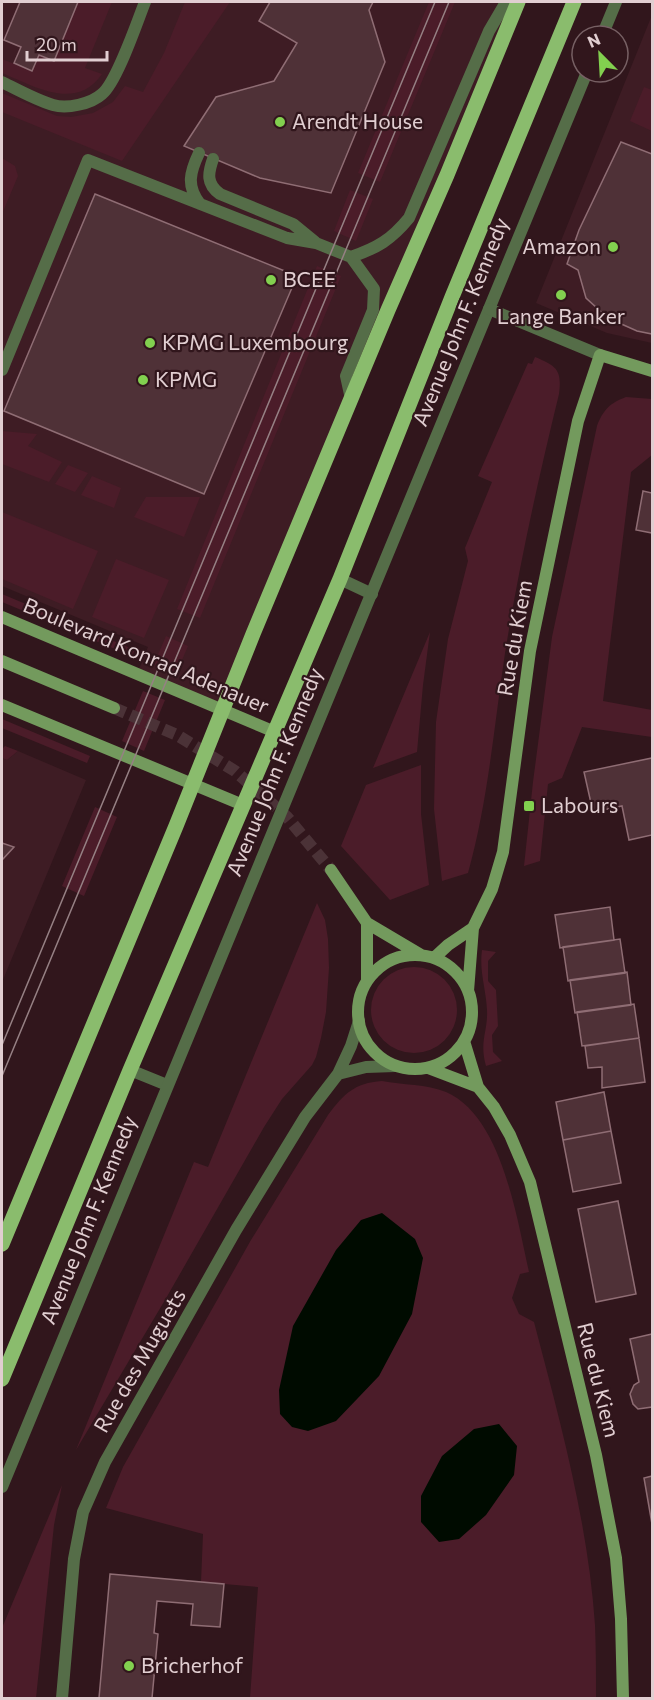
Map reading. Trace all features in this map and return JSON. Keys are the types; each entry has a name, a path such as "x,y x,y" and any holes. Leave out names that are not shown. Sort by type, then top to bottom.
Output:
{"main road":[{"path":"2,1244 351,399 518,2"},
{"name":"Avenue John F. Kennedy","path":"2,1379 130,1070 340,579 452,297 574,2"},
{"path":"600,355 652,370"},
{"name":"Rue du Kiem","path":"468,991 473,928 492,889 503,852 530,651 578,421 600,355"},
{"name":"Boulevard Konrad Adenauer","path":"2,617 275,732"},
{"path":"2,661 114,708"},
{"path":"2,705 243,805"},
{"path":"331,870 367,924 455,971 468,991 472,1004 470,1029 464,1041 449,1058 428,1068 395,1066 384,1060 367,1043 359,1021 360,1000 367,981 367,924"},
{"name":"Rue du Kiem","path":"428,957 473,928"},
{"path":"367,981 386,963 410,956 428,957"},
{"name":"Rue du Kiem","path":"464,1041 478,1087 494,1107 510,1135 530,1182 596,1455 616,1558 621,1619 623,1698"},
{"path":"428,1068 478,1087"}],"street":[{"path":"2,82 54,105 78,104 102,95 112,81 146,2"},
{"path":"351,257 374,249 395,235 409,218 489,31 506,2"},
{"path":"607,24 616,2"},
{"name":"Avenue John F. Kennedy","path":"2,1487 582,84"},
{"path":"199,153 189,182 193,195 200,204"},
{"path":"213,159 208,180 213,189 293,224 316,243"},
{"path":"2,370 88,160 287,238 316,243 351,257 374,289 373,310 346,376 351,399"},
{"path":"489,309 600,355"},
{"path":"340,579 372,594"},
{"name":"Rue des Muguets","path":"62,1698 74,1559 83,1512 105,1462 236,1230 305,1117 338,1074 359,1021"},
{"path":"338,1074 366,1067 395,1066"},
{"path":"130,1070 167,1085"}],"shaded area":[{"path":"2,2 518,2 223,710 137,674 148,647 2,586"},
{"path":"78,2 112,2 85,68 102,74 92,85 80,92 54,93 2,73 2,59 32,71 39,55 54,61"},
{"path":"185,2 230,2 122,161 2,112 2,93 57,116 71,117 93,113 113,102 125,86 143,92 164,53"},
{"path":"429,2 455,2 380,182 358,173"},
{"path":"652,15 652,343 607,333 536,303 624,84 630,84 630,70"},
{"path":"644,87 652,90 652,131 630,121"},
{"path":"2,158 15,166 18,176 2,214"},
{"path":"350,190 373,199 356,241 334,231"},
{"path":"317,266 341,276 200,618 177,609"},
{"path":"535,357 553,366 559,374 559,394 516,588 486,791 475,846 468,873 442,881 434,809 436,722 448,639 468,561 465,548 492,482 478,476 528,363 532,364"},
{"path":"626,397 652,399 652,455 631,472 603,701 652,710 652,737 582,727 562,778 548,784 540,861 524,866 552,637 597,426 608,408"},
{"path":"2,431 37,434 28,446 62,462 49,482 2,464"},
{"path":"68,465 88,473 75,492 55,484"},
{"path":"92,476 121,488 114,508 81,495"},
{"path":"146,497 200,497 184,537 134,517"},
{"path":"2,512 98,551 73,609 2,579"},
{"path":"116,559 169,580 144,638 92,617"},
{"path":"2,594 135,650 132,656 2,602"},
{"path":"430,632 417,752 373,768"},
{"path":"166,636 188,646 176,674 154,664"},
{"path":"143,691 165,700 144,751 122,741"},
{"path":"2,719 90,756 87,763 2,728"},
{"path":"5,746 18,751 7,760 2,758 2,749"},
{"path":"18,751 86,780 2,982 2,758 7,760"},
{"path":"421,765 421,814 429,885 390,900 341,846 366,785"},
{"path":"95,807 117,817 84,896 62,886"},
{"path":"317,903 325,920 329,968 326,1012 316,1057 312,1065 282,1099 264,1127 76,1450 194,1162 208,1167"},
{"path":"482,950 496,952 488,961 488,981 496,990 498,1026 492,1035 493,1052 502,1061 486,1066 483,1050 487,1010 481,965"},
{"path":"414,967 438,974 450,986 457,1010 450,1034 438,1046 414,1053 390,1046 378,1034 371,1010 378,986 390,974"},
{"path":"382,1081 439,1089 465,1104 481,1123 504,1171 529,1272 520,1274 512,1298 519,1314 534,1322 572,1472 586,1548 595,1625 596,1698 250,1698 258,1587 201,1582 203,1534 106,1508 123,1467 251,1240 328,1115 350,1091 364,1084"},
{"path":"382,1213 415,1239 423,1258 412,1314 379,1376 336,1421 308,1431 292,1427 280,1414 279,1390 293,1326 336,1250 361,1220"},
{"path":"499,1424 517,1446 514,1475 486,1515 459,1539 439,1542 421,1522 421,1496 442,1456 474,1429"},
{"path":"62,1485 54,1525 36,1698 2,1698 2,1628"}],"building":[{"path":"20,2 78,2 54,61 39,55 32,71 14,63 21,47 4,40"},
{"name":"Arendt House","path":"270,2 373,2 369,10 385,62 331,193 260,178 184,146 216,97 274,81 297,43 259,21"},
{"name":"Amazon","path":"621,142 652,154 652,334 637,331 608,318 586,298 578,270 567,264 579,230"},
{"name":"KPMG Luxembourg","path":"95,194 297,276 204,494 4,411"},
{"path":"643,491 652,493 652,533 636,530"},
{"path":"652,758 652,835 629,840 622,806 593,812 584,772"},
{"path":"2,843 14,847 2,860"},
{"path":"610,907 614,940 560,948 555,915"},
{"path":"620,939 625,973 568,981 563,947"},
{"path":"627,972 631,1005 575,1013 570,980"},
{"path":"634,1004 639,1038 582,1046 577,1012"},
{"path":"639,1038 645,1082 602,1088 602,1067 588,1068 585,1046"},
{"path":"604,1092 611,1131 563,1140 556,1102"},
{"path":"611,1131 621,1183 573,1192 563,1140"},
{"path":"618,1201 636,1294 596,1302 578,1209"},
{"path":"652,1334 652,1407 638,1409 633,1404 630,1394 634,1385 639,1382 630,1339"},
{"path":"652,1476 652,1524 644,1478"},
{"name":"Bricherhof","path":"110,1574 224,1584 220,1627 191,1625 193,1604 157,1601 154,1633 158,1634 152,1698 99,1698"}],"tunnel":[{"path":"114,708 177,735 235,771 287,817 331,870"}],"tram line":[{"path":"2,1045 435,2"},
{"path":"2,1076 449,2"}],"place":[{"name":"Arendt House","path":"280,122"},
{"name":"Amazon","path":"613,247"},
{"name":"BCEE","path":"271,280"},
{"name":"Lange Banker","path":"561,295"},
{"name":"KPMG Luxembourg","path":"150,343"},
{"name":"KPMG","path":"143,380"},
{"name":"Labours","path":"529,806"},
{"name":"Bricherhof","path":"129,1666"}]}
